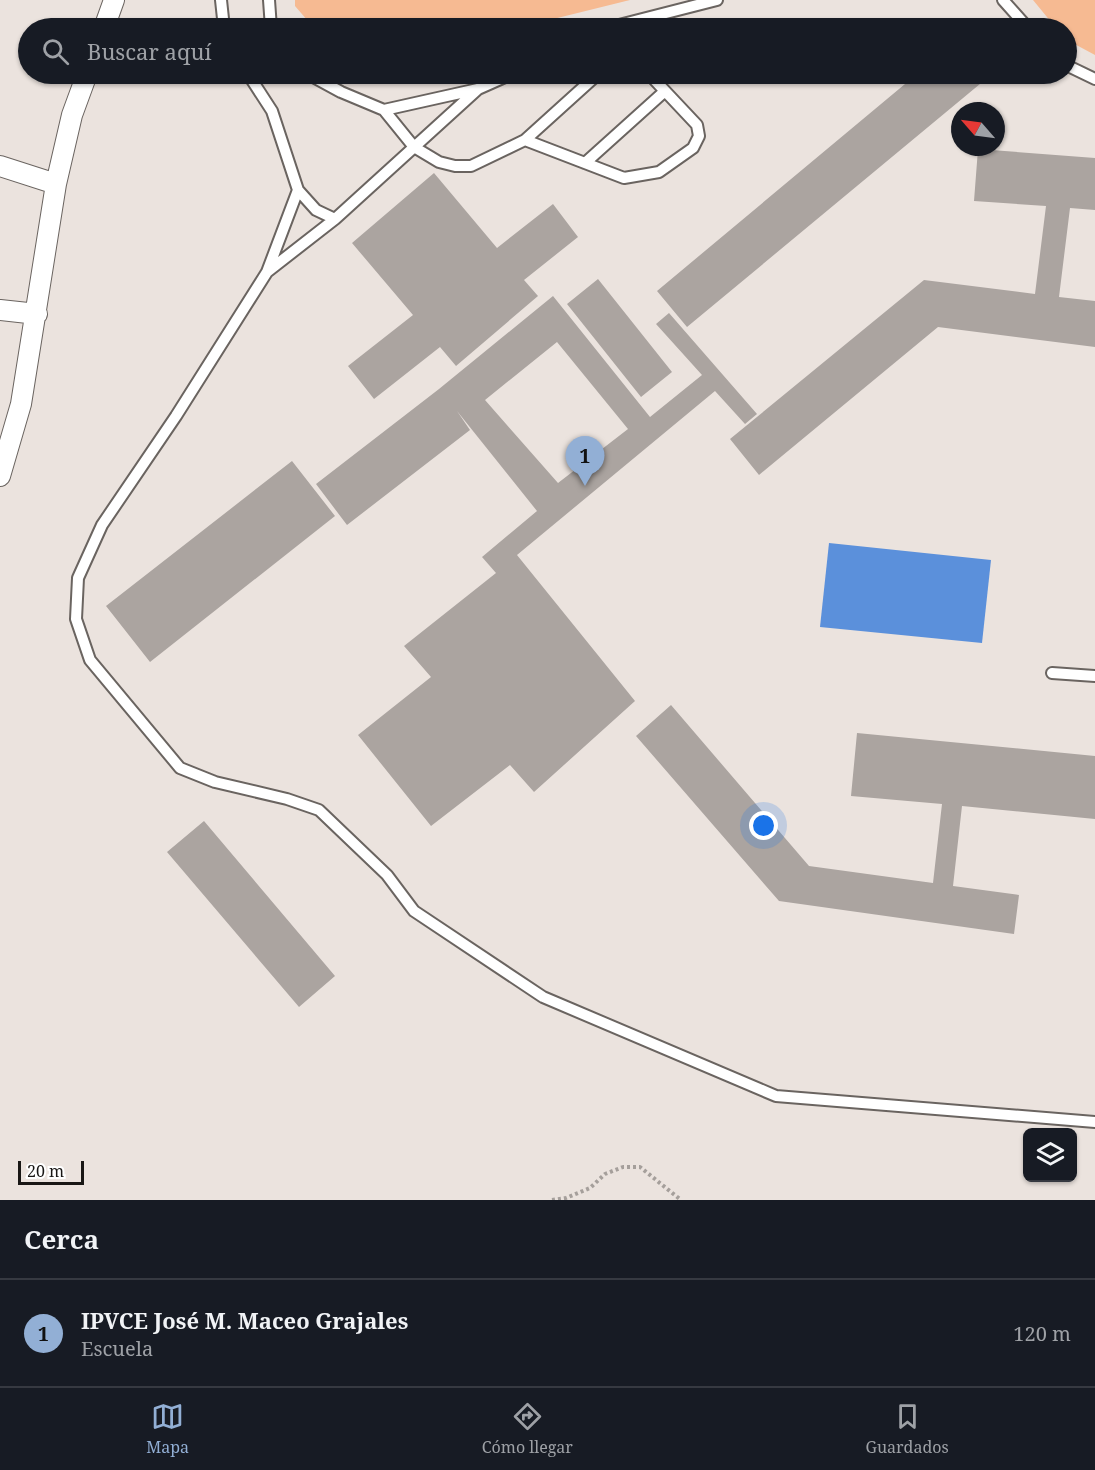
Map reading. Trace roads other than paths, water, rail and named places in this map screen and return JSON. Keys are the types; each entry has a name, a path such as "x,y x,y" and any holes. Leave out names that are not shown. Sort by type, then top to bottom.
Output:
{"street":[{"path":"108,18 114,0"},
{"path":"0,476 21,404 56,184 72,115 83,84"},
{"path":"0,165 56,184"},
{"path":"0,310 37,314"}],"lane":[{"path":"221,0 223,18"},
{"path":"269,0 270,18"},
{"path":"646,18 717,0"},
{"path":"1003,0 1019,18"},
{"path":"1077,70 1095,79"},
{"path":"254,84 272,111 298,190 316,210 335,219"},
{"path":"326,84 384,110 414,147 439,162 455,166 471,166 525,140 587,84"},
{"path":"384,110 478,89 489,84"},
{"path":"525,140 624,178 659,172 693,148 699,136 697,125 658,84"},
{"path":"267,272 335,219 478,89"},
{"path":"585,163 665,91"},
{"path":"298,190 267,272 176,416 102,525 78,578 76,619 90,660 180,768 215,782 287,799 319,810 387,875 414,911 543,997 776,1096 1095,1122"},
{"path":"1052,673 1095,676"}],"water":[{"path":"829,543 991,560 982,643 820,627"}],"place":[{"name":"IPVCE José M. Maceo Grajales","path":"585,486"}]}
